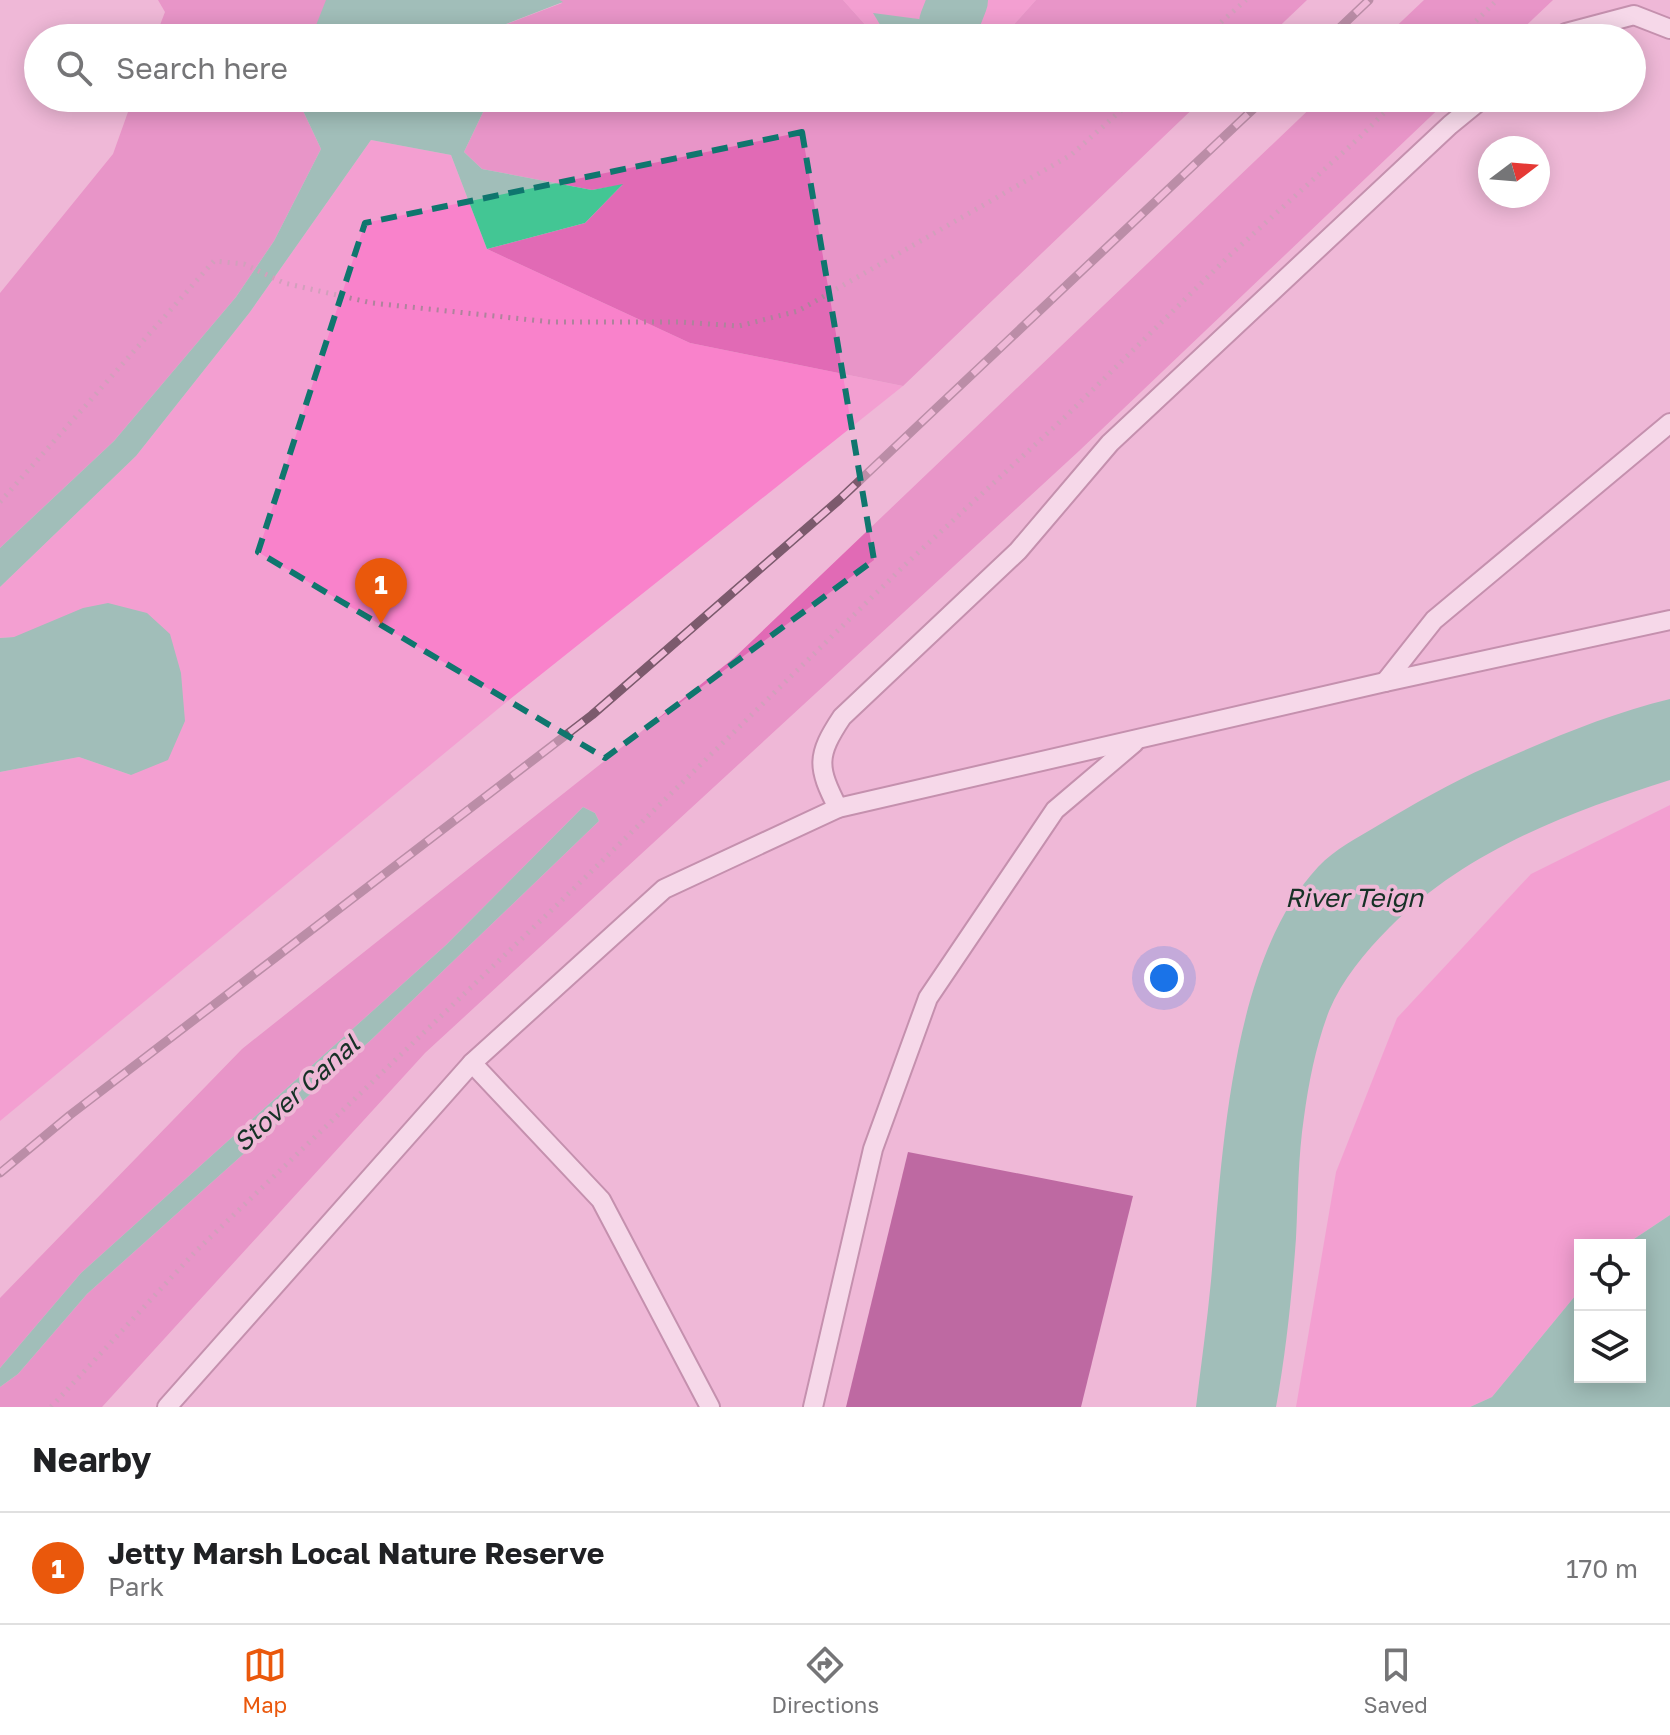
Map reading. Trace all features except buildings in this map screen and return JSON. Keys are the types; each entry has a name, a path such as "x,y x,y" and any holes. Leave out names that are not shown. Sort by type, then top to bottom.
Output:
{"lane":[{"path":"1600,24 1634,15 1670,29"},
{"path":"838,808 822,776 825,742 842,717 1018,551 1110,443 1466,112"},
{"path":"1385,682 1434,620 1670,423"},
{"path":"167,1407 472,1063 664,889 838,808 1670,620"},
{"path":"813,1407 873,1149 928,998 1055,810 1136,742"},
{"path":"472,1063 601,1200 710,1407"}],"path":[{"path":"1219,24 1246,0"},
{"path":"1473,24 1497,0"},
{"path":"0,502 214,261 244,264 284,283 372,303 551,322 680,322 739,326 798,311 1071,155 1119,112"},
{"path":"51,1407 196,1251 582,881 908,562 1385,112"}],"highlighted area":[{"path":"802,132 874,560 605,758 258,552 365,223"}],"shaded area":[{"path":"158,0 327,1 317,24 160,24 165,12"},
{"path":"560,0 843,0 864,24 507,24 562,3"},
{"path":"843,0 1036,0 1015,24 949,24 874,14 880,24 864,24"},
{"path":"1036,0 1307,0 1282,24 1015,24"},
{"path":"1424,0 1553,0 1528,24 1399,24"},
{"path":"128,112 304,112 321,149 274,241 236,297 114,441 0,548 0,293 113,154"},
{"path":"483,112 1189,112 903,386 690,343 487,249 585,223 622,185 592,190 482,169 464,152"},
{"path":"1306,112 1435,112 1079,451 425,1053 102,1407 0,1407 0,1387 18,1374 87,1294 372,1039 599,821 595,813 583,807 446,945 81,1273 0,1368 0,1298 242,1049 734,658"},
{"path":"371,140 451,155 487,249 690,343 903,386 504,704 0,1121 0,772 79,757 131,775 14,637 0,638 0,587 136,456 250,312"},
{"path":"1670,805 1670,1215 1634,1239 1574,1239 1574,1297 1492,1397 1470,1407 1296,1407 1336,1172 1397,1018 1531,874"}],"water":[{"path":"326,0 563,2 506,24 317,24"},
{"path":"873,13 950,24 880,24"},
{"path":"304,112 483,112 464,152 482,169 592,190 623,184 585,223 487,249 451,155 371,140 250,312 136,456 0,587 0,548 114,441 236,297 274,241 321,149"},
{"path":"108,603 147,613 170,634 181,673 185,721 168,760 131,775 79,757 0,772 0,638 14,637 83,608"},
{"name":"River Teign","path":"1670,699 1670,780 1556,821 1485,856 1419,901 1380,937 1347,977 1324,1024 1308,1090 1300,1147 1291,1302 1276,1407 1196,1407 1226,1121 1236,1063 1248,1007 1266,954 1289,907 1318,867 1332,855 1432,794 1555,737"},
{"name":"Stover Canal","path":"583,807 595,813 599,821 372,1039 87,1294 18,1374 0,1387 0,1368 81,1273 446,945"},
{"path":"1670,1215 1670,1407 1470,1407 1492,1397 1574,1297 1574,1383 1646,1383 1646,1239 1634,1239"}],"waterway":[{"path":"949,23 958,0"}],"railway":[{"path":"1344,24 1369,0"},
{"path":"0,1173 70,1115 592,715 839,500 1250,112"}],"place":[{"name":"Jetty Marsh Local Nature Reserve","path":"381,624"}]}
